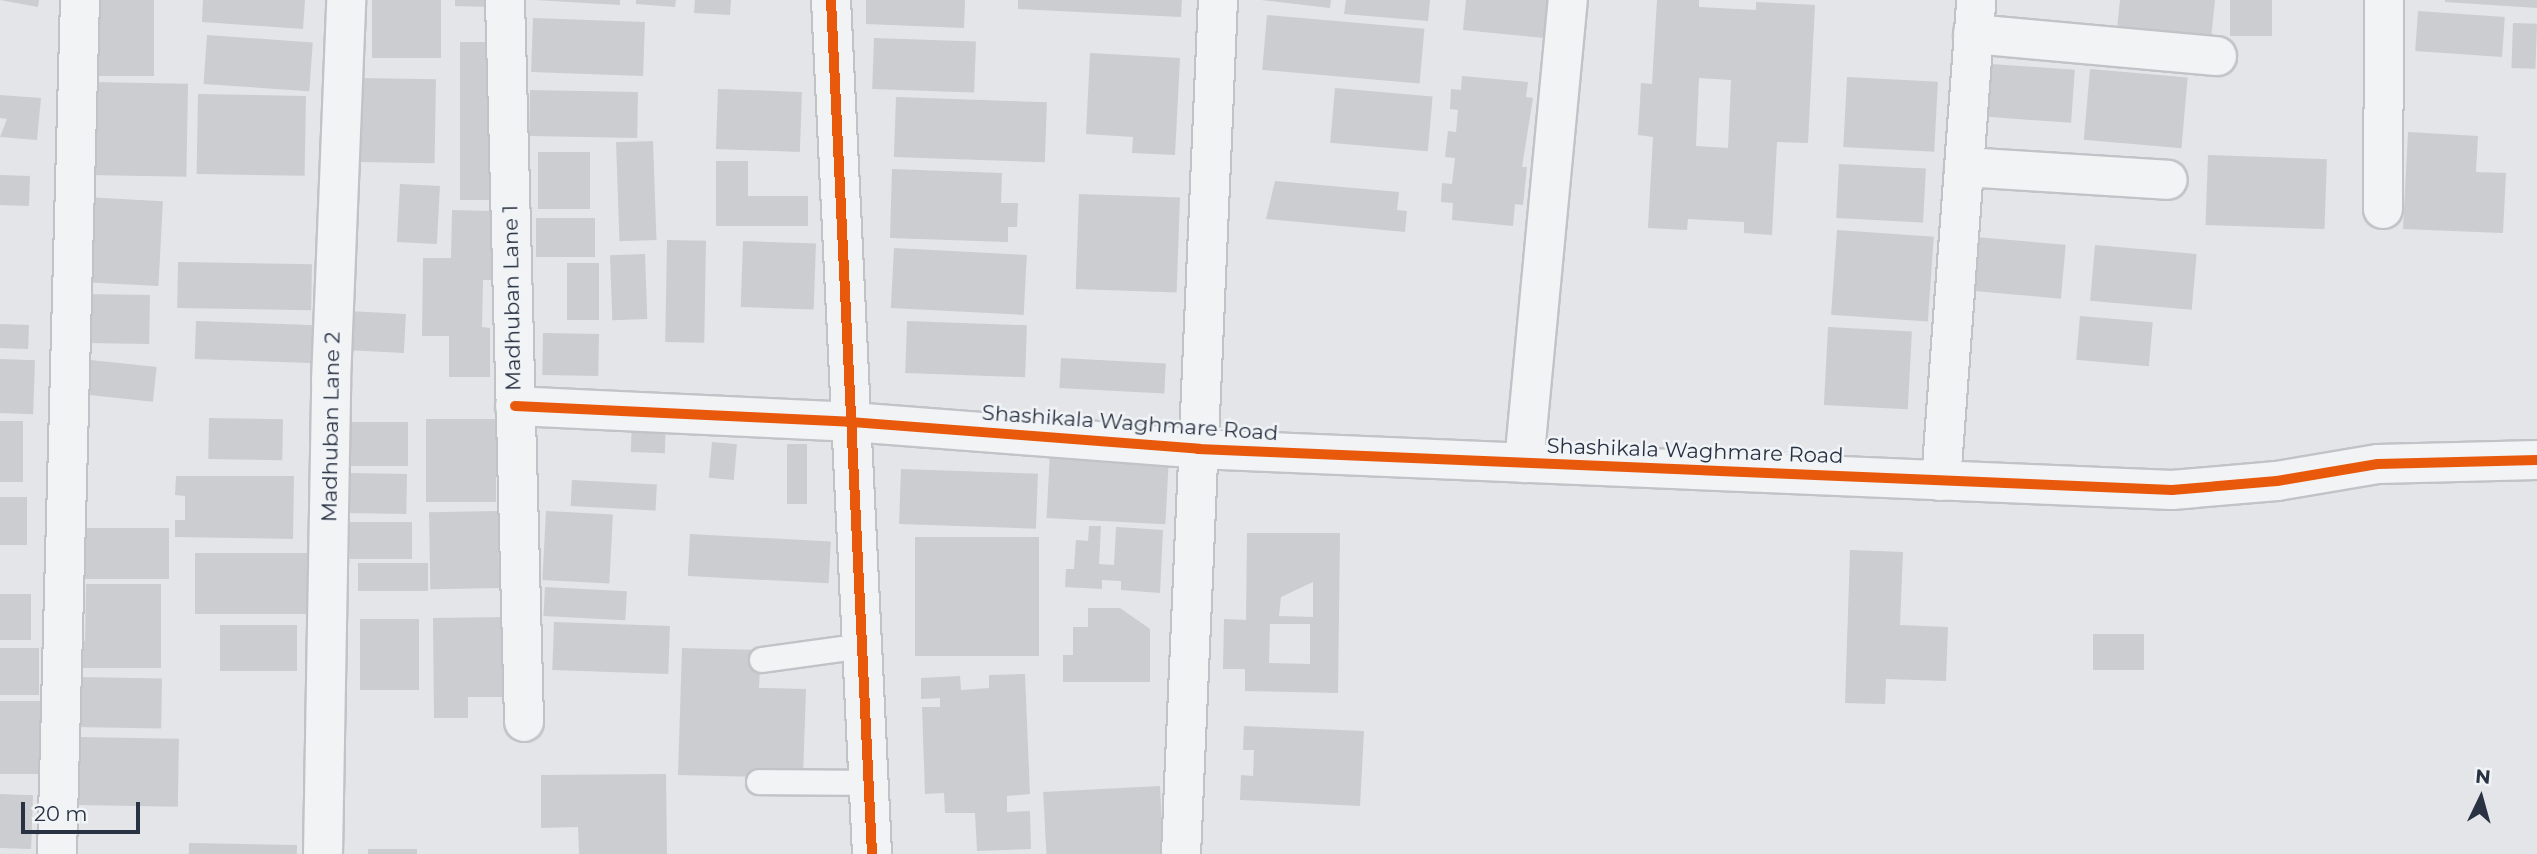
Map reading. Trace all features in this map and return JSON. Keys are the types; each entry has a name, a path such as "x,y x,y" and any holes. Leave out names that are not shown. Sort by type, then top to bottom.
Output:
{"street":[{"path":"57,854 80,0"},
{"name":"Madhuban Lane 2","path":"323,854 331,381 346,0"},
{"name":"Madhuban Lane 1","path":"506,0 524,722"},
{"path":"831,0 872,854"},
{"path":"1181,854 1218,0"},
{"path":"1524,463 1568,0"},
{"path":"2383,209 2384,0"},
{"path":"1941,481 1975,17 2217,56"},
{"path":"1964,167 2168,180"},
{"name":"Shashikala Waghmare Road","path":"515,406 852,422 1198,449 2172,491 2277,481 2378,464 2537,460"}],"lane":[{"path":"762,660 863,646"},
{"path":"759,782 870,799"}],"building":[{"path":"0,0 39,0 38,7"},
{"path":"92,0 154,0 154,76 92,76"},
{"path":"203,0 305,0 303,29 202,22"},
{"path":"372,0 441,0 441,58 372,58"},
{"path":"455,0 490,0 490,7 455,6"},
{"path":"535,0 620,0 620,5"},
{"path":"636,0 676,0 675,7 636,4"},
{"path":"695,0 731,0 730,15 694,13"},
{"path":"866,0 965,0 964,28 866,24"},
{"path":"1018,0 1182,0 1181,17 1018,9"},
{"path":"1261,0 1331,0 1330,8"},
{"path":"1346,0 1430,0 1428,21 1344,14"},
{"path":"1466,0 1557,0 1554,39 1463,30"},
{"path":"1657,0 1699,0 1699,7 1756,10 1756,2 1815,5 1808,143 1777,142 1772,235 1744,233 1744,222 1688,219 1687,230 1648,228 1653,137 1638,135 1641,83 1652,84","holes":["1699,78 1731,80 1728,148 1696,146"]},
{"path":"2120,0 2215,0 2211,38 2117,29"},
{"path":"2230,0 2272,0 2272,36 2230,36"},
{"path":"2537,0 2537,8 2445,2"},
{"path":"2418,11 2505,17 2502,57 2415,51"},
{"path":"1267,15 1424,29 1420,84 1262,70"},
{"path":"533,18 645,22 643,76 531,72"},
{"path":"2513,23 2537,24 2535,69 2511,68"},
{"path":"207,35 313,42 309,91 204,84"},
{"path":"874,38 976,42 974,93 872,89"},
{"path":"460,42 493,42 493,200 460,200"},
{"path":"1090,53 1180,58 1175,155 1132,153 1133,137 1086,134"},
{"path":"1991,64 2075,70 2071,123 1987,117"},
{"path":"2090,69 2188,78 2181,148 2084,140"},
{"path":"1462,76 1528,82 1526,97 1533,98 1522,167 1527,167 1523,205 1515,204 1513,226 1452,220 1453,203 1441,202 1442,183 1452,184 1455,158 1445,157 1448,131 1456,132 1458,110 1450,109 1451,89 1461,90"},
{"path":"1847,77 1938,82 1934,152 1843,147"},
{"path":"361,78 436,79 435,163 360,162"},
{"path":"91,82 188,84 186,177 89,175"},
{"path":"1335,88 1433,97 1428,151 1330,143"},
{"path":"718,89 802,92 800,152 716,149"},
{"path":"530,90 638,92 637,138 529,136"},
{"path":"198,94 306,96 305,176 197,174"},
{"path":"0,95 41,98 37,140 0,137 7,119 0,118"},
{"path":"896,97 1047,102 1045,162 894,157"},
{"path":"2408,132 2478,136 2476,172 2506,173 2503,233 2403,229"},
{"path":"653,141 656,240 619,241 616,142"},
{"path":"538,152 590,152 590,209 538,209"},
{"path":"2208,155 2327,159 2324,229 2206,225"},
{"path":"716,161 748,161 748,196 808,196 808,226 716,226"},
{"path":"1839,164 1926,169 1923,222 1836,218"},
{"path":"892,169 1002,173 1001,203 1018,203 1017,227 1008,227 1008,242 890,238"},
{"path":"0,175 30,176 29,206 0,205"},
{"path":"1275,181 1399,192 1397,210 1407,211 1405,232 1266,219"},
{"path":"400,184 440,186 437,244 397,242"},
{"path":"1079,194 1180,198 1177,292 1076,289"},
{"path":"84,197 163,201 158,286 80,282"},
{"path":"452,210 492,211 491,280 483,280 482,327 490,328 490,377 449,377 449,336 422,336 423,258 451,258"},
{"path":"536,218 595,218 595,257 536,257"},
{"path":"1837,230 1934,237 1928,322 1831,315"},
{"path":"1976,237 2066,245 2061,299 1971,291"},
{"path":"667,240 706,241 704,343 665,342"},
{"path":"743,241 816,244 814,310 741,307"},
{"path":"2095,245 2197,254 2192,310 2090,301"},
{"path":"894,248 1027,255 1024,315 891,308"},
{"path":"645,254 647,319 612,320 610,255"},
{"path":"178,262 312,264 311,310 177,308"},
{"path":"567,263 599,263 599,320 567,320"},
{"path":"86,294 150,295 149,344 85,343"},
{"path":"348,311 406,314 404,353 346,350"},
{"path":"2080,316 2153,322 2149,366 2076,360"},
{"path":"196,321 316,325 315,363 195,359"},
{"path":"907,321 1027,325 1025,377 905,373"},
{"path":"0,324 29,325 28,349 0,348"},
{"path":"1828,327 1912,331 1908,409 1824,405"},
{"path":"543,333 599,334 598,376 542,375"},
{"path":"1061,358 1166,363 1164,393 1059,388"},
{"path":"0,359 35,360 33,414 0,413"},
{"path":"81,359 157,367 153,402 77,394"},
{"path":"209,418 283,419 282,460 208,459"},
{"path":"632,418 666,419 665,453 631,452"},
{"path":"426,419 496,419 496,502 426,502"},
{"path":"0,421 23,421 23,482 0,482"},
{"path":"351,422 408,422 408,466 351,466"},
{"path":"712,442 737,444 734,480 709,478"},
{"path":"787,444 807,444 807,504 787,504"},
{"path":"1050,452 1169,458 1165,524 1047,518"},
{"path":"901,469 1038,474 1036,529 899,524"},
{"path":"347,473 407,474 406,514 346,513"},
{"path":"176,476 294,476 293,539 175,537 175,520 185,520 185,496 175,495"},
{"path":"572,480 657,484 656,510 571,506"},
{"path":"0,497 27,497 27,545 0,545"},
{"path":"498,511 499,588 430,589 429,512"},
{"path":"546,511 613,515 609,583 542,580"},
{"path":"350,522 412,522 412,559 350,559"},
{"path":"1089,526 1101,526 1099,564 1114,565 1116,527 1163,530 1160,593 1121,590 1121,581 1102,580 1102,589 1065,587 1066,569 1074,569 1076,540 1088,541"},
{"path":"85,528 169,528 169,579 85,579"},
{"path":"1247,533 1340,533 1338,693 1245,691 1245,669 1223,669 1224,619 1246,620","holes":["1313,582 1313,617 1279,616 1281,597","1270,624 1310,624 1310,664 1269,663"]},
{"path":"690,534 831,541 829,583 688,576"},
{"path":"915,537 1039,537 1039,656 915,656"},
{"path":"1850,550 1903,552 1900,625 1948,627 1946,681 1886,679 1885,704 1845,703"},
{"path":"195,553 316,553 316,614 195,614"},
{"path":"358,563 428,563 428,591 358,591"},
{"path":"86,584 161,584 161,668 77,668 77,641 85,641"},
{"path":"545,587 627,591 625,620 543,616"},
{"path":"0,594 31,594 31,640 0,640"},
{"path":"1088,608 1120,608 1150,629 1150,682 1063,682 1063,655 1073,655 1073,627 1088,627"},
{"path":"508,617 508,697 468,697 468,718 434,718 433,618"},
{"path":"360,619 419,619 419,690 360,690"},
{"path":"554,622 670,626 668,674 552,670"},
{"path":"220,625 297,625 297,671 220,671"},
{"path":"2093,634 2144,634 2144,670 2093,670"},
{"path":"0,648 39,648 39,695 0,695"},
{"path":"682,648 761,650 759,688 806,689 803,778 678,775"},
{"path":"1025,674 1030,794 1007,796 1007,812 1030,811 1031,849 977,851 975,813 945,813 944,793 925,794 922,707 940,707 940,698 921,699 921,678 960,676 961,690 989,688 989,675"},
{"path":"76,677 162,679 161,728 75,727"},
{"path":"0,701 44,701 44,774 0,774"},
{"path":"1244,726 1364,731 1360,806 1240,800 1241,775 1253,776 1254,750 1243,750"},
{"path":"78,737 179,739 178,807 77,805"},
{"path":"666,774 667,854 579,854 578,827 541,828 541,775"},
{"path":"1160,786 1164,854 1046,854 1043,792"},
{"path":"0,794 33,795 31,849 0,848"},
{"path":"189,843 297,845 297,854 189,854"},
{"path":"368,849 417,849 417,854 368,854"}],"cycle path":[{"path":"831,0 872,854"},
{"path":"515,406 851,422 1198,449 2172,490 2277,481 2378,464 2537,460"}]}
